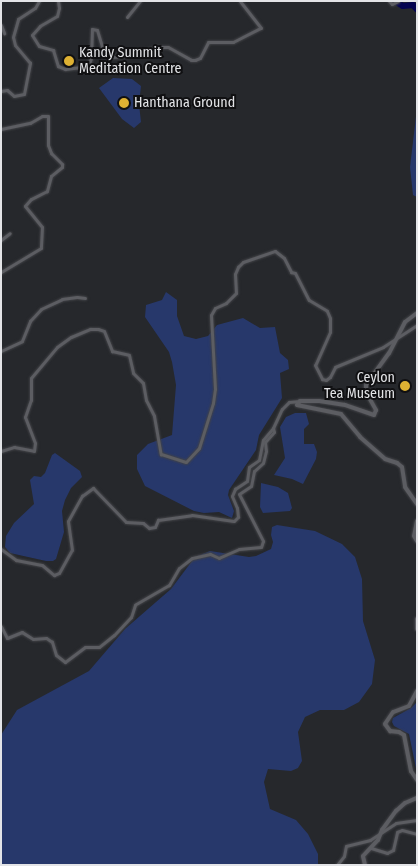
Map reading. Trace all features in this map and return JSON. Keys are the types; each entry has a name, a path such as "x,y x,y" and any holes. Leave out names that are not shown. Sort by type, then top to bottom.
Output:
{"street":[{"path":"1,92 7,90 10,94 19,96 24,94 30,63 15,45 13,37 18,19 35,8 39,1"},
{"path":"58,1 57,16 43,23 32,34 39,46 53,50 58,66 65,69 88,66 91,58 92,29 97,30 103,50 113,57 136,54 156,47 168,47 191,60 195,60 200,58 208,42 233,42 261,28 240,1"},
{"path":"127,17 140,1"},
{"path":"389,1 392,4 397,2"},
{"path":"1,24 4,33"},
{"path":"1,129 30,123 46,115 49,120 48,145 62,167 52,176 47,190 31,199 25,206 42,227 42,248 1,272"},
{"path":"1,240 10,233"},
{"path":"1,451 14,447 34,451 35,443 25,417 31,400 30,378 57,347 71,336 90,329 98,329 104,331 112,351 128,356 133,373 143,383 146,400 154,416 162,454 186,462 199,448 213,403 215,379 212,315 215,308 226,303 236,293 235,274 238,267 243,262 275,251 284,258 291,272 295,273 309,300 327,311 330,318 330,332 315,365 322,379 326,380 330,376 335,366 373,352 417,325"},
{"path":"1,351 22,341 30,321 49,305 62,298 85,298"},
{"path":"1,549 16,560 42,565 54,574 60,573 72,550 68,521 82,496 93,488 126,522 143,523 150,528 155,527 158,520 192,515 234,521 238,517 237,508 232,496 235,489 247,481 249,467 259,460 263,440 273,428 282,409 288,402 300,401 345,405 374,415 376,410 366,392 366,385 400,336 405,322 417,313"},
{"path":"300,401 297,405 341,414 360,437 384,458 402,467 405,487 416,503"},
{"path":"1,626 7,638 22,632 33,639 46,638 52,642 56,655 65,662 85,647 99,647 114,635 131,617 135,604 169,585 179,568 192,558 210,554 219,558 239,548 261,547 263,541 239,494 251,486 254,471 263,463 266,451 265,442 274,432 273,428"},
{"path":"417,521 414,536 417,541"},
{"path":"417,619 417,629"},
{"path":"417,691 409,706 393,712 385,724 390,731 399,732 404,735 411,771 417,780"},
{"path":"337,865 344,856 346,846 370,840 382,830 405,803 417,798"},
{"path":"366,865 364,856 378,840 382,830 396,823 417,820"},
{"path":"371,848 387,853 393,850 397,832 402,830 417,834"}],"shaded area":[{"name":"Hanthana Ground","path":"113,78 132,79 141,86 139,104 141,122 134,128 122,119 99,88"},
{"path":"417,108 417,197 413,195 410,167"},
{"path":"166,292 177,300 177,316 184,336 196,339 208,336 217,325 243,318 260,328 275,327 280,353 288,360 289,369 280,373 282,398 259,435 256,450 229,490 228,495 234,511 232,518 219,512 204,513 194,511 145,486 137,469 137,455 148,444 172,435 176,385 172,362 169,352 145,317 146,305 162,300"},
{"path":"295,413 306,413 309,424 304,429 304,444 314,444 317,452 316,459 303,484 292,479 274,475 285,458 280,427 286,417"},
{"path":"55,453 80,471 82,477 71,488 65,500 62,511 64,532 56,559 46,561 10,553 5,547 6,536 14,523 34,504 30,480 34,476 41,477 45,473 52,455"},
{"path":"261,483 278,487 288,493 292,508 290,511 263,513 260,507"},
{"path":"277,525 315,531 342,544 355,557 362,579 363,621 375,660 372,684 359,702 344,710 320,710 305,717 298,732 302,761 298,768 291,771 268,769 264,782 270,809 296,820 308,834 318,854 318,865 1,865 1,735 17,710 89,671 125,629 171,589 195,557 210,551 249,557 256,556 271,549 273,542 271,535 272,527"},
{"path":"417,702 417,773 409,734 394,726 392,722 393,718 411,708"}],"waterway":[{"path":"395,1 403,6 413,5 417,9"}],"place":[{"name":"Kandy Summit Meditation Centre","path":"69,61"},
{"name":"Hanthana Ground","path":"124,103"},
{"name":"Ceylon Tea Museum","path":"405,386"}]}
